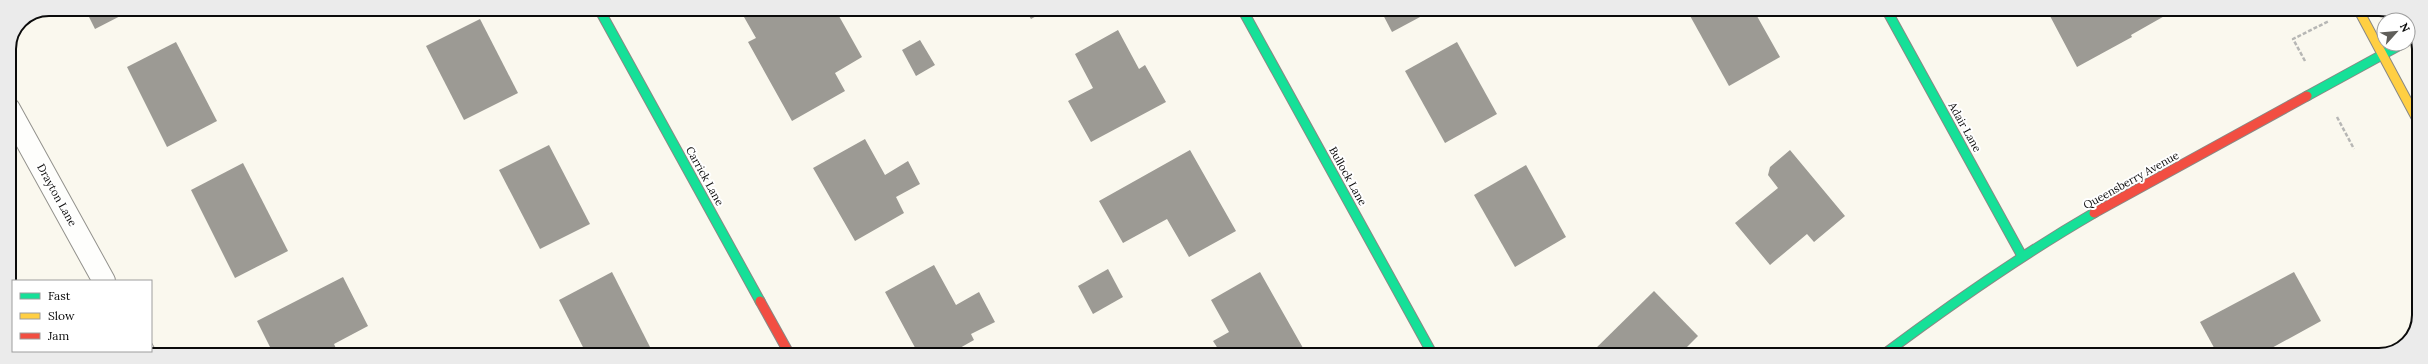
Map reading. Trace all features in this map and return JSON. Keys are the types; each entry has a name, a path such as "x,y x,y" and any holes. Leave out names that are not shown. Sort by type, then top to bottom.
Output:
{"street":[{"name":"Carrick Lane","path":"603,16 786,348"},
{"name":"Bullock Lane","path":"1246,16 1429,348"},
{"name":"Adair Lane","path":"1890,16 2022,256"},
{"path":"2362,16 2412,110"},
{"name":"Queensberry Avenue","path":"1892,348 1915,329 2022,256 2388,52"},
{"name":"Drayton Lane","path":"16,122 103,280"}],"building":[{"path":"88,16 120,16 95,29"},
{"path":"839,16 862,57 835,73 845,91 792,121 748,42 756,38 744,17"},
{"path":"1029,16 1036,16 1031,19"},
{"path":"1384,16 1422,16 1392,32"},
{"path":"1690,16 1757,16 1780,57 1729,86"},
{"path":"2050,16 2164,16 2131,35 2132,37 2077,67"},
{"path":"480,19 518,93 464,120 426,46"},
{"path":"1118,30 1139,69 1145,65 1166,102 1091,142 1068,101 1093,88 1075,54"},
{"path":"920,40 935,65 916,76 902,50"},
{"path":"176,42 217,121 167,147 127,67"},
{"path":"1457,42 1497,114 1445,143 1405,71"},
{"path":"865,139 885,175 908,161 920,184 896,197 904,213 855,241 813,168"},
{"path":"549,145 590,224 540,249 499,170"},
{"path":"1190,150 1236,231 1189,257 1167,219 1123,243 1099,201"},
{"path":"1790,150 1845,216 1814,242 1807,234 1770,265 1735,223 1778,188 1768,175 1770,167"},
{"path":"243,163 288,251 235,278 191,190"},
{"path":"1526,165 1566,237 1515,267 1474,195"},
{"path":"934,265 956,305 979,292 995,322 971,334 974,340 960,348 915,348 885,292"},
{"path":"1108,269 1123,297 1093,314 1078,286"},
{"path":"612,272 650,347 583,348 559,300"},
{"path":"1260,272 1303,348 1218,348 1213,341 1229,332 1211,300"},
{"path":"2294,272 2321,321 2272,348 2214,348 2200,322"},
{"path":"343,277 368,326 334,344 336,348 270,348 257,321"},
{"path":"1654,291 1698,336 1686,348 1596,348"}],"traffic: fast":[{"path":"603,16 760,301"},
{"path":"1246,16 1429,348"},
{"path":"1890,16 2022,256"},
{"path":"2307,96 2387,52"},
{"path":"1892,348 1986,281 2039,246 2094,213"}],"traffic: slow":[{"path":"2362,16 2412,110"}],"traffic: jam":[{"path":"2094,213 2307,96"},
{"path":"760,301 786,348"}]}
